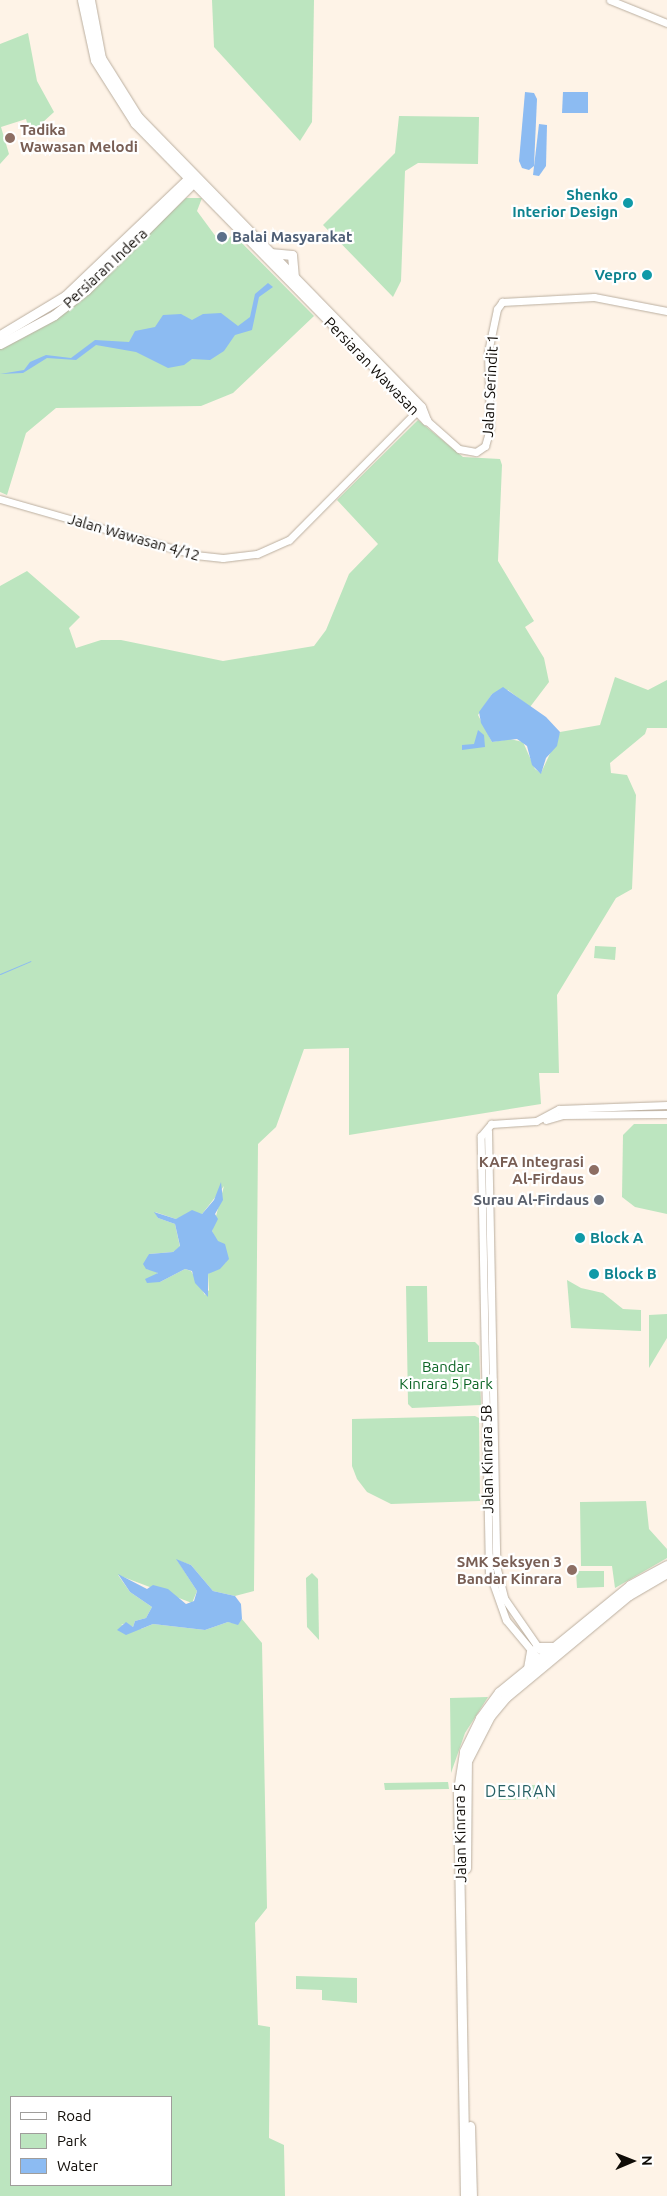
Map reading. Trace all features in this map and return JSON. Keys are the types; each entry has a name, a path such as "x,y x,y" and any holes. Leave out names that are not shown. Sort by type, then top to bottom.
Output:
{"main road":[{"name":"Persiaran Wawasan","path":"82,0 95,60 135,123 175,164 193,178 209,198 292,280 419,410 426,420"},
{"name":"Persiaran Wawasan","path":"90,0 102,58 138,117 265,254 281,265 292,280"},
{"path":"175,164 178,193 194,193 209,198"},
{"name":"Persiaran Indera","path":"0,344 68,304 193,178"},
{"name":"Persiaran Indera","path":"0,334 65,296 178,193"},
{"path":"265,254 292,255 292,280"},
{"name":"Jalan Kinrara 5","path":"472,2196 465,1802 468,1761 490,1716 544,1661 555,1647 630,1585 667,1565"},
{"name":"Jalan Kinrara 5","path":"465,2196 460,1769 470,1735 491,1702 528,1668 544,1661 629,1595 667,1573"},
{"path":"528,1668 534,1649 555,1647"},
{"path":"470,2121 464,2134 470,2144"}],"street":[{"path":"610,0 667,23"},
{"name":"Jalan Serindit 1","path":"426,420 459,449 476,452 486,446 490,428 488,352 497,309 502,302 594,297 667,312"},
{"name":"Jalan Wawasan 4/12","path":"0,499 195,555 223,558 257,554 290,540 419,410"},
{"path":"484,1145 487,1126 536,1121 559,1109 667,1105"},
{"path":"484,1145 490,1129 538,1125 554,1116 667,1114"},
{"name":"Jalan Kinrara 5B","path":"484,1145 492,1183 496,1565 504,1598 534,1649 544,1661"}],"green space":[{"path":"212,0 314,0 312,122 300,141 214,47"},
{"path":"28,33 37,81 54,112 30,134 26,119 1,127 9,154 0,164 0,44"},
{"path":"399,116 479,117 478,164 418,163 405,171 401,281 393,297 323,225 395,153"},
{"path":"186,198 202,198 197,211 222,245 233,234 314,316 233,393 201,406 56,408 26,433 7,495 0,492 0,348 77,303"},
{"path":"418,420 463,457 500,459 502,465 498,561 534,621 525,627 544,658 549,682 530,707 508,690 492,694 478,715 492,742 510,739 523,742 535,769 541,773 560,732 600,725 615,677 648,690 667,680 667,728 647,728 645,734 610,763 611,773 627,775 636,795 632,889 616,898 557,995 559,1073 539,1073 541,1104 349,1135 349,1048 304,1049 276,1127 258,1144 254,1591 235,1596 213,1591 191,1565 177,1560 197,1591 192,1603 118,1575 130,1592 152,1607 146,1618 135,1621 133,1627 126,1623 121,1625 141,1629 153,1624 205,1630 228,1622 238,1624 242,1619 262,1643 267,1908 255,1923 258,2025 270,2027 269,2138 284,2145 285,2196 0,2196 0,586 27,571 80,617 69,628 76,648 101,640 121,640 223,661 314,646 326,630 349,574 378,544 337,500","holes":["224,1186 212,1231 226,1262 208,1274 209,1290 205,1295 191,1271 185,1269 160,1282 155,1281 158,1271 146,1269 149,1254 173,1252 180,1247 175,1224 158,1218 155,1212 176,1219 202,1214"]},
{"path":"595,946 616,947 615,960 594,958"},
{"path":"634,1124 667,1124 667,1214 635,1207 622,1197 623,1135"},
{"path":"567,1280 581,1288 603,1293 623,1309 641,1310 641,1331 571,1328"},
{"name":"Bandar Kinrara 5 Park","path":"406,1286 427,1286 428,1342 475,1342 479,1346 481,1405 412,1408 408,1404"},
{"path":"667,1314 667,1338 649,1368 649,1315"},
{"path":"475,1416 479,1418 480,1501 391,1504 367,1492 357,1479 352,1466 352,1419"},
{"path":"646,1501 649,1529 667,1549 667,1558 615,1588 612,1566 581,1566 580,1502"},
{"path":"576,1571 604,1571 604,1587 577,1588"},
{"path":"312,1573 318,1579 319,1640 307,1627 306,1578"},
{"path":"488,1697 465,1733 451,1773 450,1698"},
{"path":"448,1782 449,1789 385,1790 384,1783"},
{"path":"537,1785 538,1799 499,1800 495,1786"},
{"path":"296,1976 357,1978 357,2003 322,2000 322,1990 296,1989"}],"water":[{"path":"525,92 534,93 537,99 534,166 529,170 522,168 519,161"},
{"path":"563,92 588,92 588,113 562,113"},
{"path":"539,124 547,125 546,166 539,176 533,175"},
{"path":"268,283 273,287 259,297 252,330 235,335 224,351 210,360 192,359 184,365 168,368 136,352 96,345 76,360 47,358 23,373 0,374 24,370 30,362 46,355 71,358 95,340 129,342 135,331 155,327 163,315 181,314 192,320 203,314 221,313 238,326 250,317 255,294"},
{"path":"503,687 546,717 560,732 557,746 546,758 541,774 532,765 527,746 517,739 492,742 481,723 479,712 492,694"},
{"path":"478,730 484,735 485,747 462,750 462,745 474,744"},
{"path":"221,1182 223,1200 215,1214 218,1219 212,1231 218,1241 225,1244 229,1259 220,1269 208,1274 208,1297 195,1283 192,1271 185,1269 160,1282 147,1283 145,1279 158,1273 146,1269 143,1264 149,1254 173,1252 180,1246 175,1224 158,1218 154,1212 176,1219 192,1210 202,1214 214,1200"},
{"path":"176,1559 191,1565 213,1591 235,1596 241,1604 242,1619 238,1625 228,1622 205,1630 153,1624 126,1635 117,1630 126,1622 133,1627 135,1621 146,1618 152,1607 130,1592 118,1574 147,1589 153,1585 168,1589 186,1604 194,1601 197,1591"}],"waterway":[{"path":"0,974 30,961"}],"place":[{"name":"Tadika Wawasan Melodi","path":"10,138"},
{"name":"Shenko Interior Design","path":"628,203"},
{"name":"Balai Masyarakat","path":"222,237"},
{"name":"Vepro","path":"647,275"},
{"name":"KAFA Integrasi Al-Firdaus","path":"594,1170"},
{"name":"Surau Al-Firdaus","path":"599,1200"},
{"name":"Block A","path":"580,1238"},
{"name":"Block B","path":"594,1274"},
{"name":"SMK Seksyen 3 Bandar Kinrara","path":"572,1570"}],"district":[{"name":"DESIRAN","path":"521,1791"}]}
